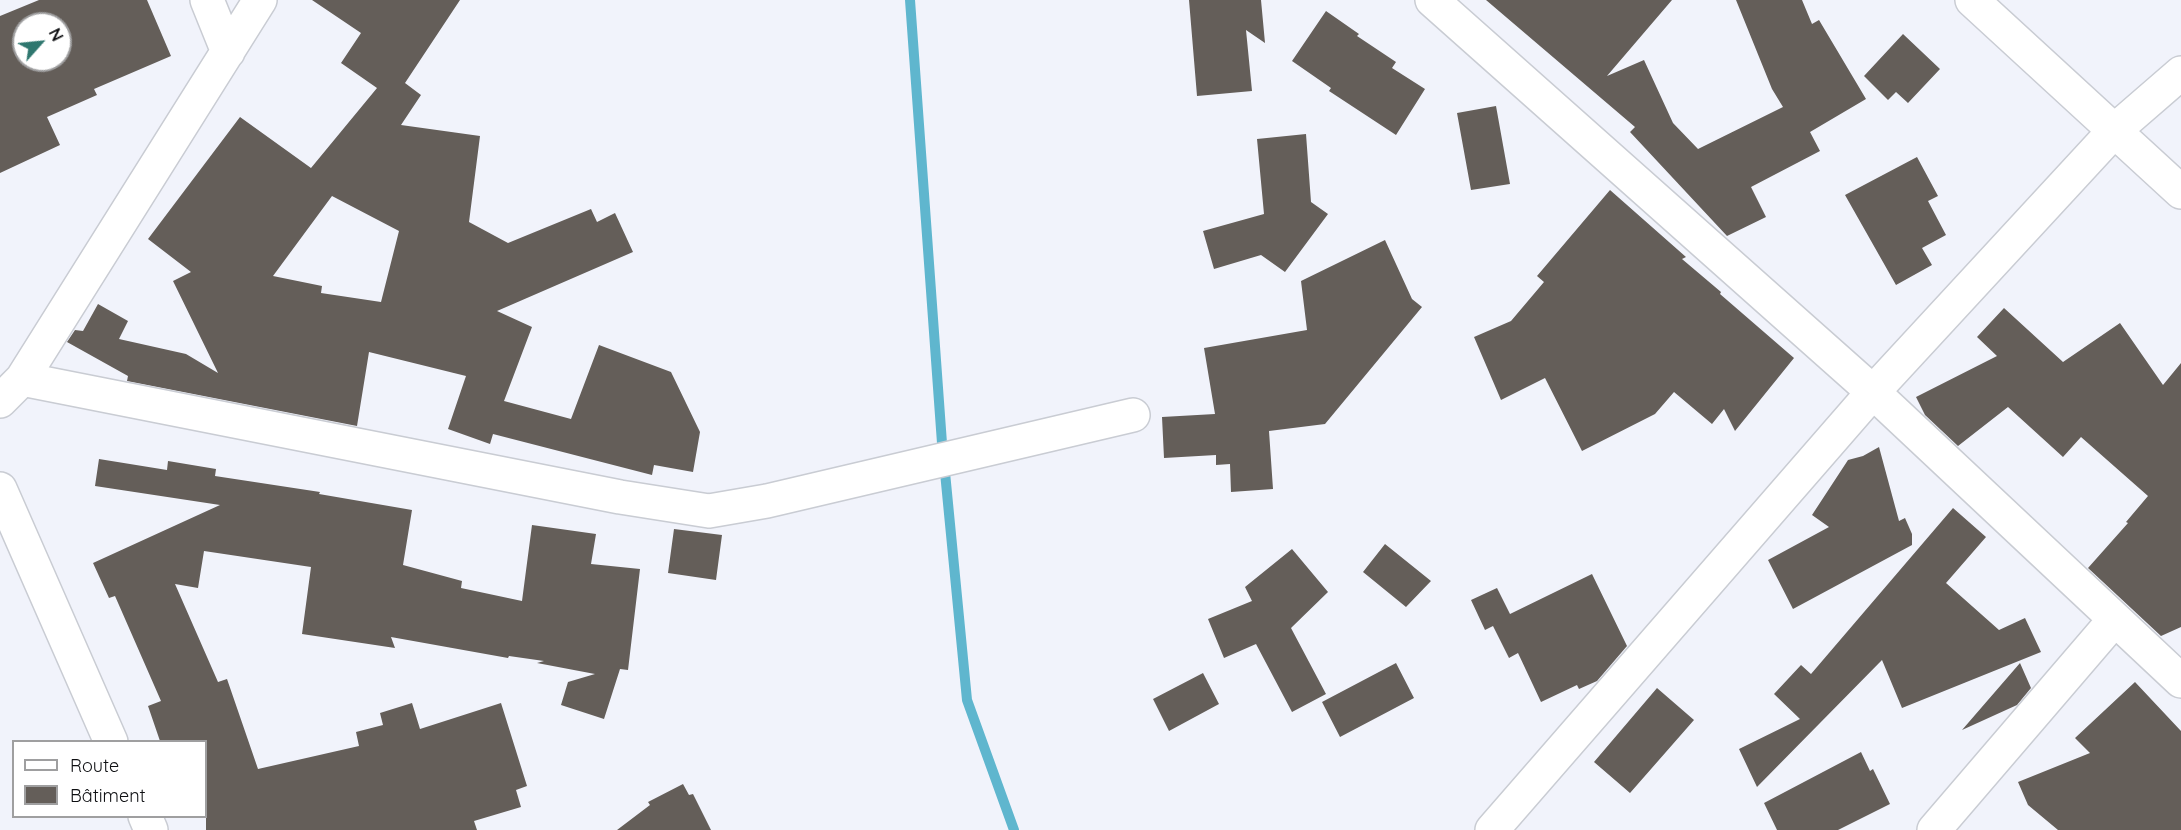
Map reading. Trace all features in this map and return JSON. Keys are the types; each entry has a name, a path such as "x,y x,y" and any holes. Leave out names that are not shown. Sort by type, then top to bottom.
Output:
{"street":[{"path":"207,0 228,52"},
{"path":"260,0 11,390 709,511 767,501 1133,415"},
{"path":"1432,0 1873,392 2181,681"},
{"path":"1972,0 2181,192"},
{"path":"1492,830 1873,392 2114,131 2181,73"},
{"path":"0,489 111,740"},
{"path":"1934,830 2115,619"}],"building":[{"path":"39,0 147,0 171,56 94,89 97,95 47,117 60,145 0,173 0,16"},
{"path":"312,0 460,0 405,83 421,95 401,125 480,136 469,222 508,243 591,209 597,222 615,213 633,252 497,311 532,327 504,401 571,419 599,345 671,372 700,432 693,472 654,465 652,475 493,434 490,444 448,429 466,376 369,352 357,426 127,381 128,376 67,342 75,330 83,331 98,304 128,321 119,339 186,354 218,373 173,281 191,272 148,239 240,117 311,168 377,88 341,63 361,33","holes":["332,196 399,231 381,302 321,293 322,286 273,276"]},
{"path":"1189,0 1261,0 1265,43 1246,30 1252,91 1197,96"},
{"path":"1486,0 1672,0 1607,76 1644,60 1673,123 1698,149 1783,107 1772,89 1736,0 1802,0 1812,24 1819,20 1866,99 1810,132 1820,151 1751,187 1766,217 1727,236 1630,132 1635,127"},
{"path":"1326,11 1359,34 1357,36 1396,62 1392,68 1425,89 1396,135 1329,91 1331,88 1292,61"},
{"path":"1903,34 1940,69 1908,103 1896,92 1888,100 1864,76"},
{"path":"1496,106 1510,184 1471,190 1457,113"},
{"path":"1306,134 1311,202 1328,214 1285,272 1261,255 1214,269 1203,231 1264,214 1257,139"},
{"path":"1917,157 1938,196 1928,201 1946,235 1922,248 1932,265 1896,285 1845,195"},
{"path":"1610,190 1686,257 1682,259 1721,292 1720,294 1794,358 1735,431 1724,409 1712,424 1674,392 1655,414 1582,451 1545,378 1501,400 1474,337 1511,321 1544,282 1537,276"},
{"path":"1385,240 1412,299 1422,307 1325,424 1269,431 1273,489 1231,492 1230,464 1216,465 1216,455 1164,458 1162,417 1215,414 1204,348 1307,330 1301,281"},
{"path":"2004,308 2063,362 2120,323 2163,385 2181,363 2181,627 2161,636 2088,568 2128,523 2126,522 2148,496 2081,437 2063,457 2008,407 1958,446 1925,415 1916,397 1997,356 1977,337"},
{"path":"1879,447 1899,521 1905,518 1912,534 1912,545 1793,609 1768,560 1829,527 1812,515 1848,460 1863,456"},
{"path":"99,459 167,470 168,461 216,469 215,476 320,492 319,494 412,510 403,565 462,581 461,588 522,601 532,525 596,534 591,564 640,569 628,670 620,669 604,719 561,705 568,682 595,674 537,663 544,661 509,656 508,658 391,637 395,648 302,634 311,567 204,551 198,588 175,584 218,682 227,679 258,769 359,746 356,732 383,725 380,713 412,703 420,729 501,703 527,786 516,790 521,807 474,821 477,830 206,830 207,740 160,740 148,706 161,701 115,596 109,598 93,563 220,505 95,486"},
{"path":"1953,508 1986,537 1946,583 1999,630 2025,618 2041,652 1902,708 1882,660 1757,787 1739,749 1800,719 1774,694 1801,665 1811,674"},
{"path":"674,529 722,535 716,580 668,573"},
{"path":"1385,544 1431,581 1406,607 1363,572"},
{"path":"1292,549 1328,592 1291,628 1326,694 1292,712 1256,644 1224,658 1208,619 1252,601 1245,587"},
{"path":"1592,574 1627,646 1597,681 1579,689 1577,685 1541,702 1518,653 1509,658 1493,626 1485,630 1471,600 1497,588 1510,614"},
{"path":"1396,663 1414,698 1340,737 1322,702"},
{"path":"2020,663 2031,688 2017,705 1962,730"},
{"path":"1203,673 1219,704 1169,731 1153,699"},
{"path":"2135,682 2181,731 2181,830 2058,830 2028,805 2018,782 2090,753 2075,738"},
{"path":"1657,688 1694,720 1630,793 1594,762"},
{"path":"1861,752 1870,771 1873,769 1890,804 1838,830 1777,830 1764,803"},
{"path":"683,784 689,795 693,794 711,830 617,830 650,805 648,802"}],"waterway":[{"path":"910,0 943,457"},
{"path":"944,462 967,700 1014,830"}]}
